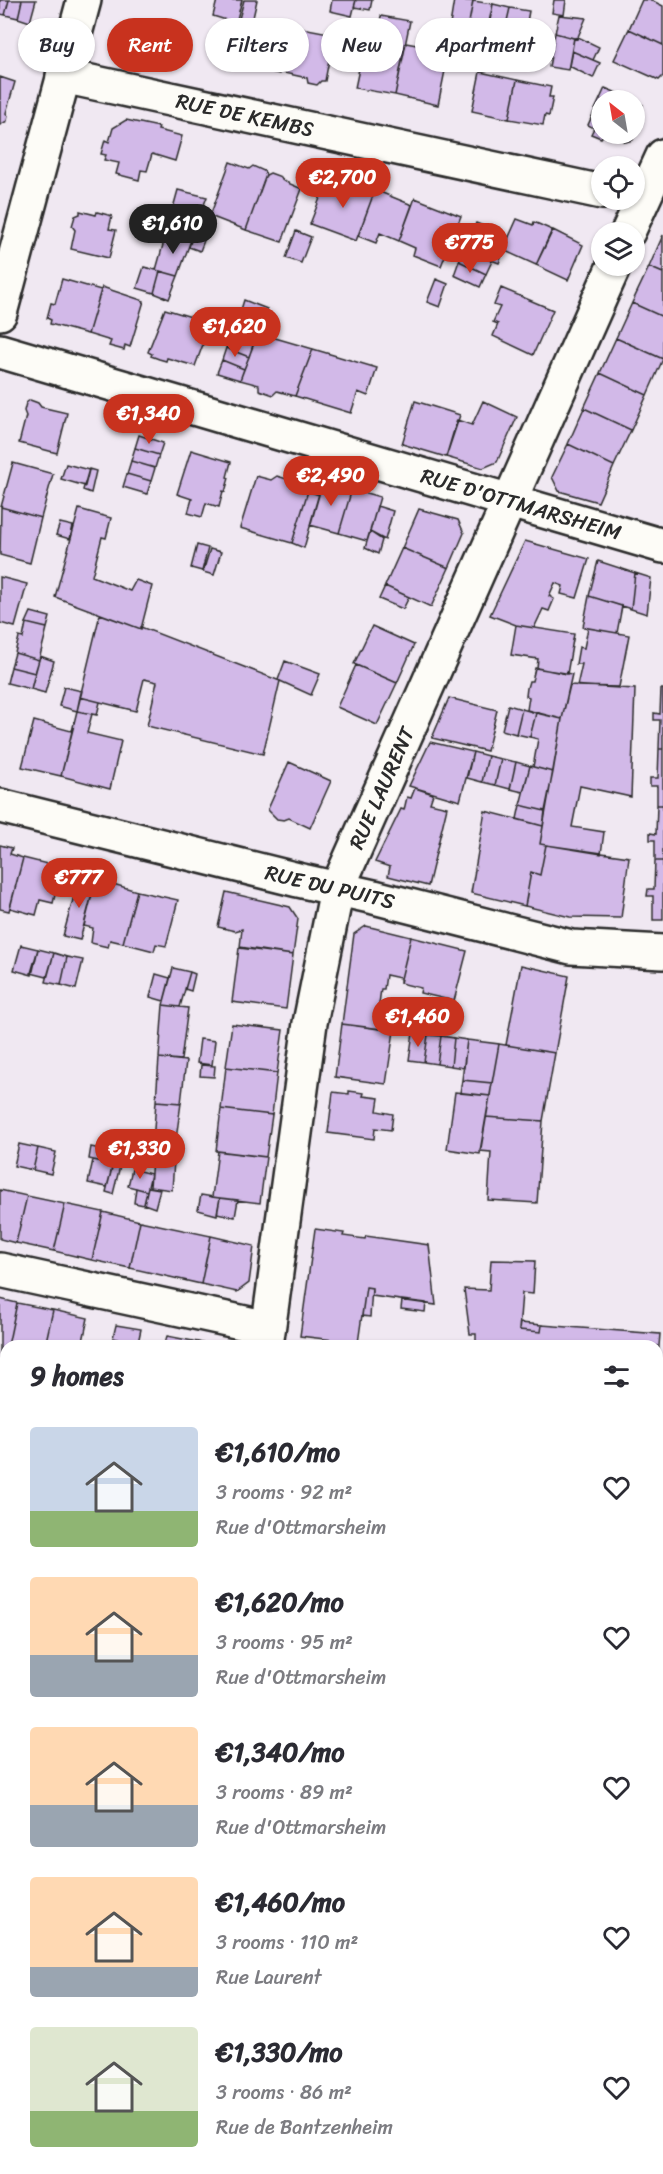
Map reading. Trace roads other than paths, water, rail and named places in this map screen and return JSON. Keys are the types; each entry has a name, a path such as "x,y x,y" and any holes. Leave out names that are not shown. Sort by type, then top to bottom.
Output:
{"street":[{"path":"0,313 84,0"},
{"name":"RUE DE KEMBS","path":"63,76 591,190"},
{"path":"645,188 663,156"},
{"name":"RUE LAURENT","path":"267,1336 310,1023 337,889 610,276"},
{"name":"RUE D'OTTMARSHEIM","path":"0,351 663,546"},
{"name":"RUE DU PUITS","path":"0,806 571,947 663,952"},
{"path":"0,1270 267,1336"}]}
